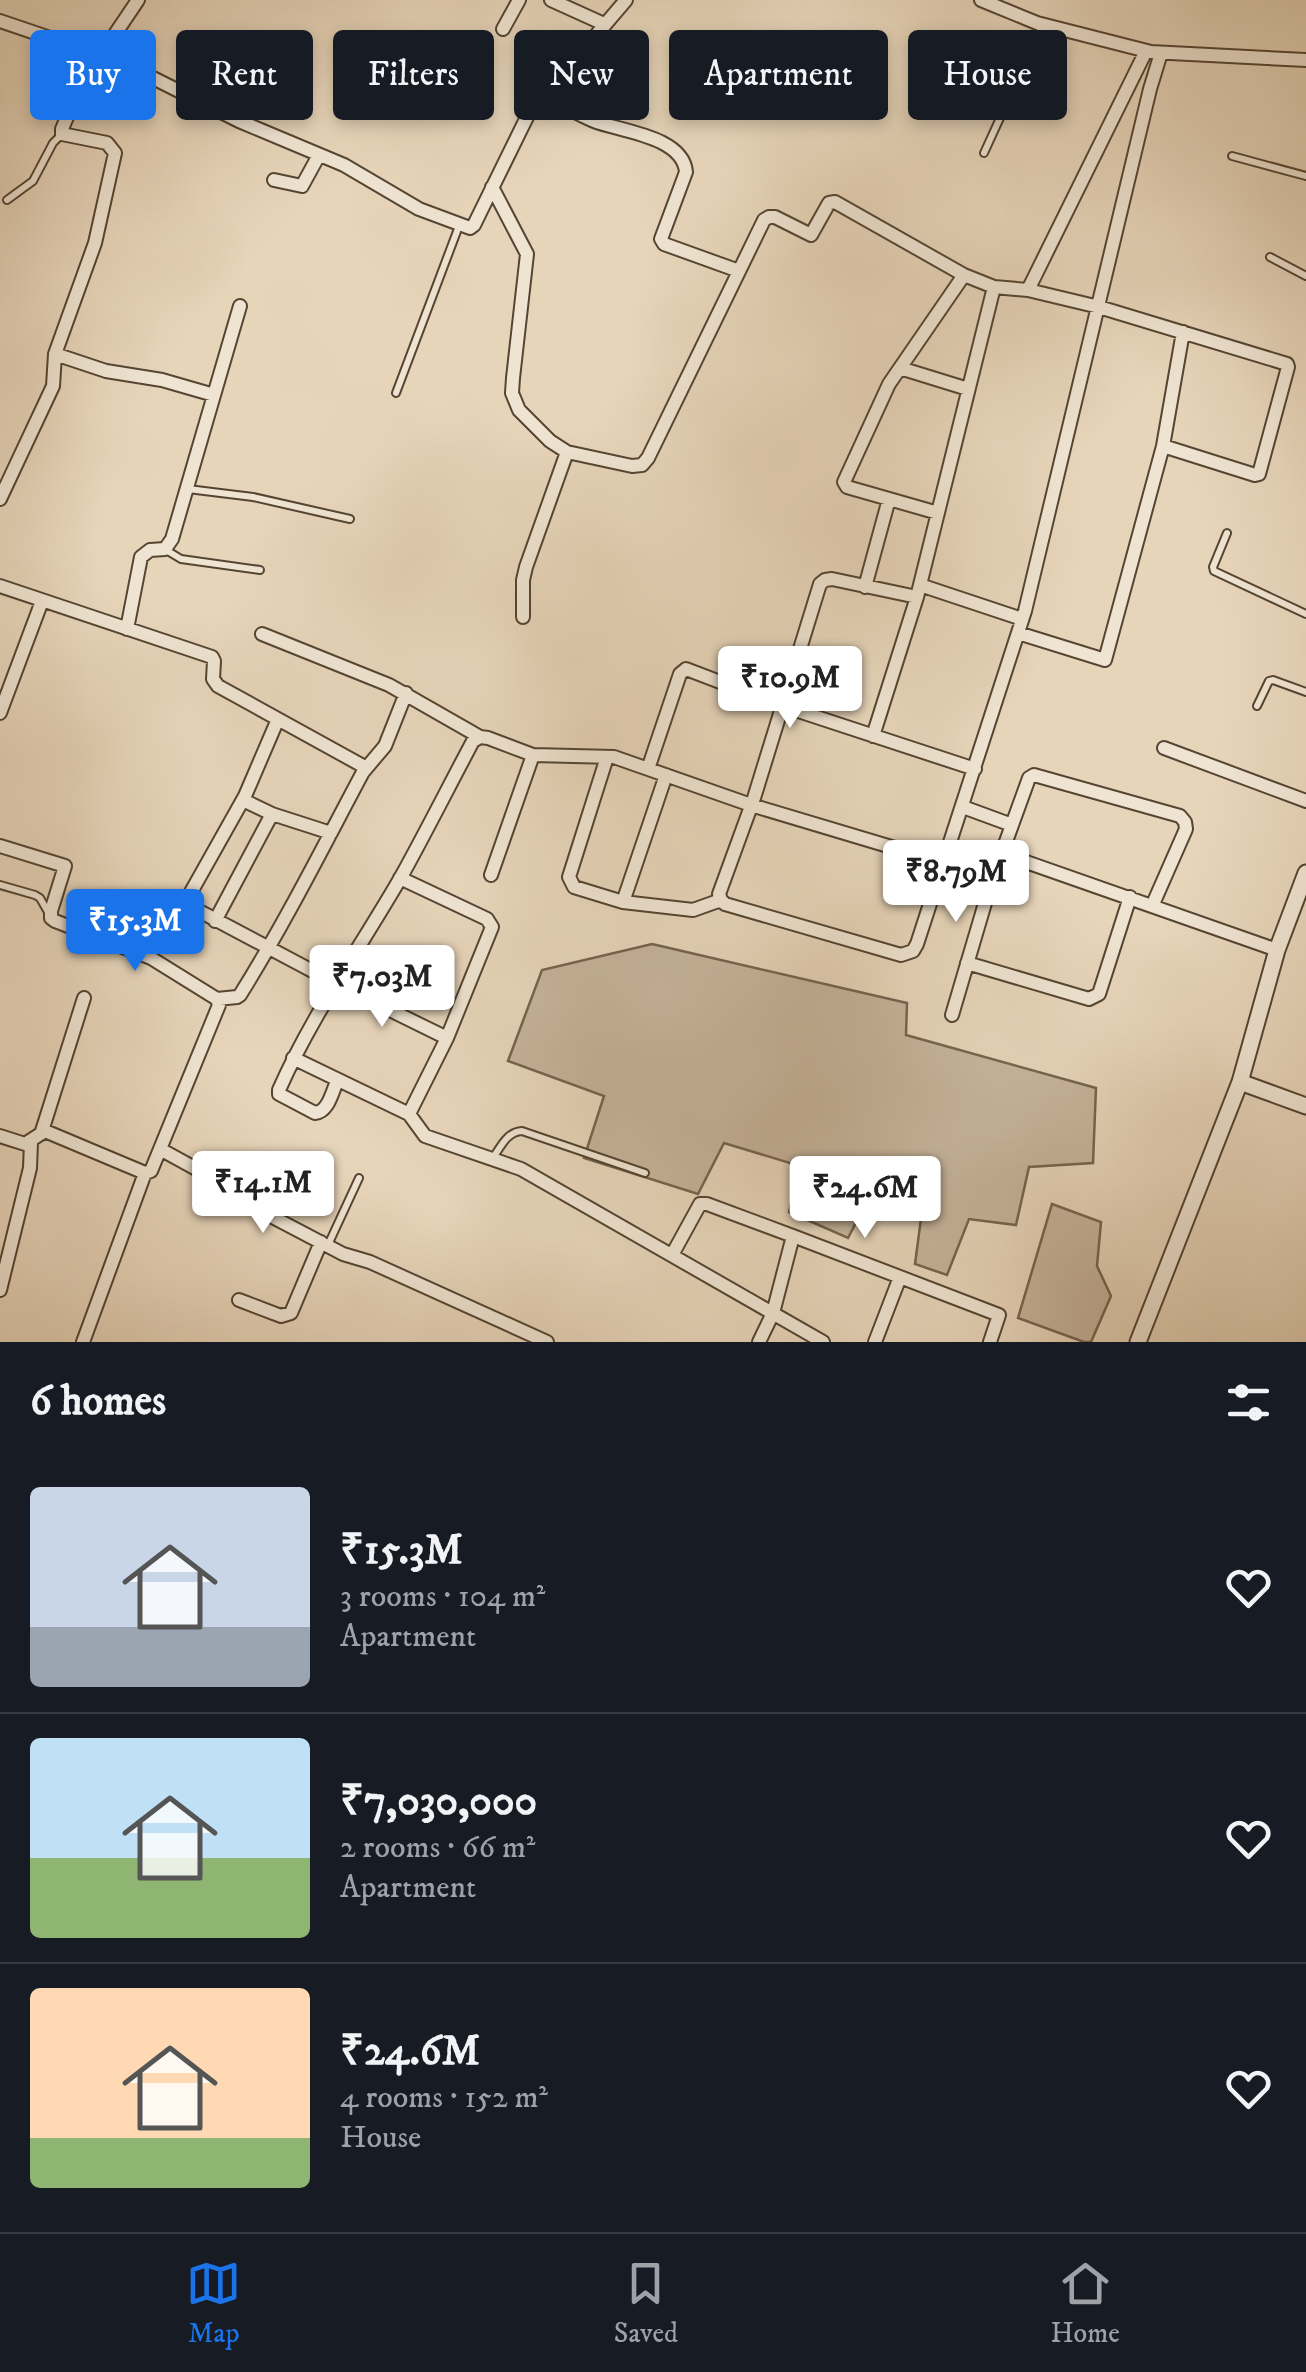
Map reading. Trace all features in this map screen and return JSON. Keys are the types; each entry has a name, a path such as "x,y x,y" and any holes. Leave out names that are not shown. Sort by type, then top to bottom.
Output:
{"street":[{"path":"115,30 138,0"},
{"path":"503,29 519,0"},
{"path":"551,0 604,24"},
{"path":"599,30 625,0"},
{"path":"981,0 1043,24 1146,51 1306,60"},
{"path":"0,21 30,31"},
{"path":"1028,290 1146,51"},
{"path":"1161,53 1020,626 918,944 913,952 901,954 725,904 719,894 820,584 825,580 918,591 1020,626 1104,660 1162,446 1183,332"},
{"path":"156,80 239,121 344,165 419,210 472,228 526,120"},
{"path":"0,499 53,386 55,354 95,243 114,153 107,143 62,134 67,120"},
{"path":"592,120 656,139 682,159 686,172 661,238 664,244 739,271"},
{"path":"274,180 302,186 320,155"},
{"path":"492,187 527,254 512,393 519,410 530,422 567,452 642,465 764,220 776,217 811,235 829,203 835,202 964,276 994,287 1028,290 1099,307 1283,361 1288,368 1259,474 1162,446"},
{"path":"938,513 847,487 844,482 890,384 964,276"},
{"path":"874,736 918,591 994,287"},
{"path":"127,628 144,553 164,549 172,539 240,306"},
{"path":"55,354 106,372 162,380 214,394"},
{"path":"900,368 968,388"},
{"path":"523,617 526,567 567,452"},
{"path":"865,587 889,499"},
{"path":"0,586 212,657 214,683 358,761 364,772"},
{"path":"0,713 42,601"},
{"path":"262,634 406,693 480,738"},
{"path":"648,769 680,674 686,668 783,706 975,769"},
{"path":"0,846 66,866 52,918 55,921 152,958 218,999 236,998 269,949 364,772 385,746 406,693"},
{"path":"278,718 243,800 186,901 189,908 447,1038"},
{"path":"337,1081 324,1110 314,1113 278,1090 335,983 400,878 474,741 480,738 533,755 607,757 946,863"},
{"path":"1164,748 1306,801"},
{"path":"491,875 533,755"},
{"path":"607,757 569,877 574,887 623,902 693,910 721,900"},
{"path":"623,902 666,775"},
{"path":"952,1015 993,876 1029,778 1034,775 1180,816 1186,829 1153,904"},
{"path":"243,800 272,814 331,832"},
{"path":"963,807 1012,825"},
{"path":"215,921 272,814"},
{"path":"1004,852 1277,950"},
{"path":"1138,1342 1240,1082 1277,950 1306,873"},
{"path":"400,878 486,919 492,927 447,1038 408,1114"},
{"path":"968,962 1095,998 1130,897"},
{"path":"0,1136 25,1144 42,1131 84,998"},
{"path":"83,1342 145,1173 151,1170 160,1149 218,999"},
{"path":"293,1058 408,1114 425,1136 522,1170 823,1342"},
{"path":"1240,1082 1306,1106"},
{"path":"42,1131 145,1173"},
{"path":"0,1290 30,1168 30,1142"},
{"path":"160,1149 209,1176 242,1201 344,1254 370,1262 547,1342"},
{"path":"672,1255 700,1204 706,1204 999,1315 990,1342"},
{"path":"759,1342 773,1313 793,1236"},
{"path":"239,1300 281,1316 291,1313 324,1244"},
{"path":"874,1342 900,1277"}],"lane":[{"path":"984,154 1043,24"},
{"path":"7,200 33,181 62,134"},
{"path":"1232,156 1306,176"},
{"path":"396,393 460,224"},
{"path":"1270,256 1306,276"},
{"path":"187,488 252,496 350,519"},
{"path":"1227,533 1214,571 1306,614"},
{"path":"164,549 181,559 260,570"},
{"path":"1257,706 1269,681 1306,692"},
{"path":"0,885 40,898 52,918"},
{"path":"492,1159 508,1136 522,1130 645,1173"},
{"path":"324,1244 358,1178"}],"shaded area":[{"path":"652,944 907,1003 906,1035 1096,1088 1093,1163 1029,1167 1016,1225 969,1219 947,1275 915,1264 922,1211 870,1196 848,1238 789,1212 800,1166 724,1143 698,1194 584,1158 604,1096 508,1061 542,970"},
{"path":"1052,1204 1101,1222 1097,1266 1111,1296 1091,1342 1018,1318"}]}
